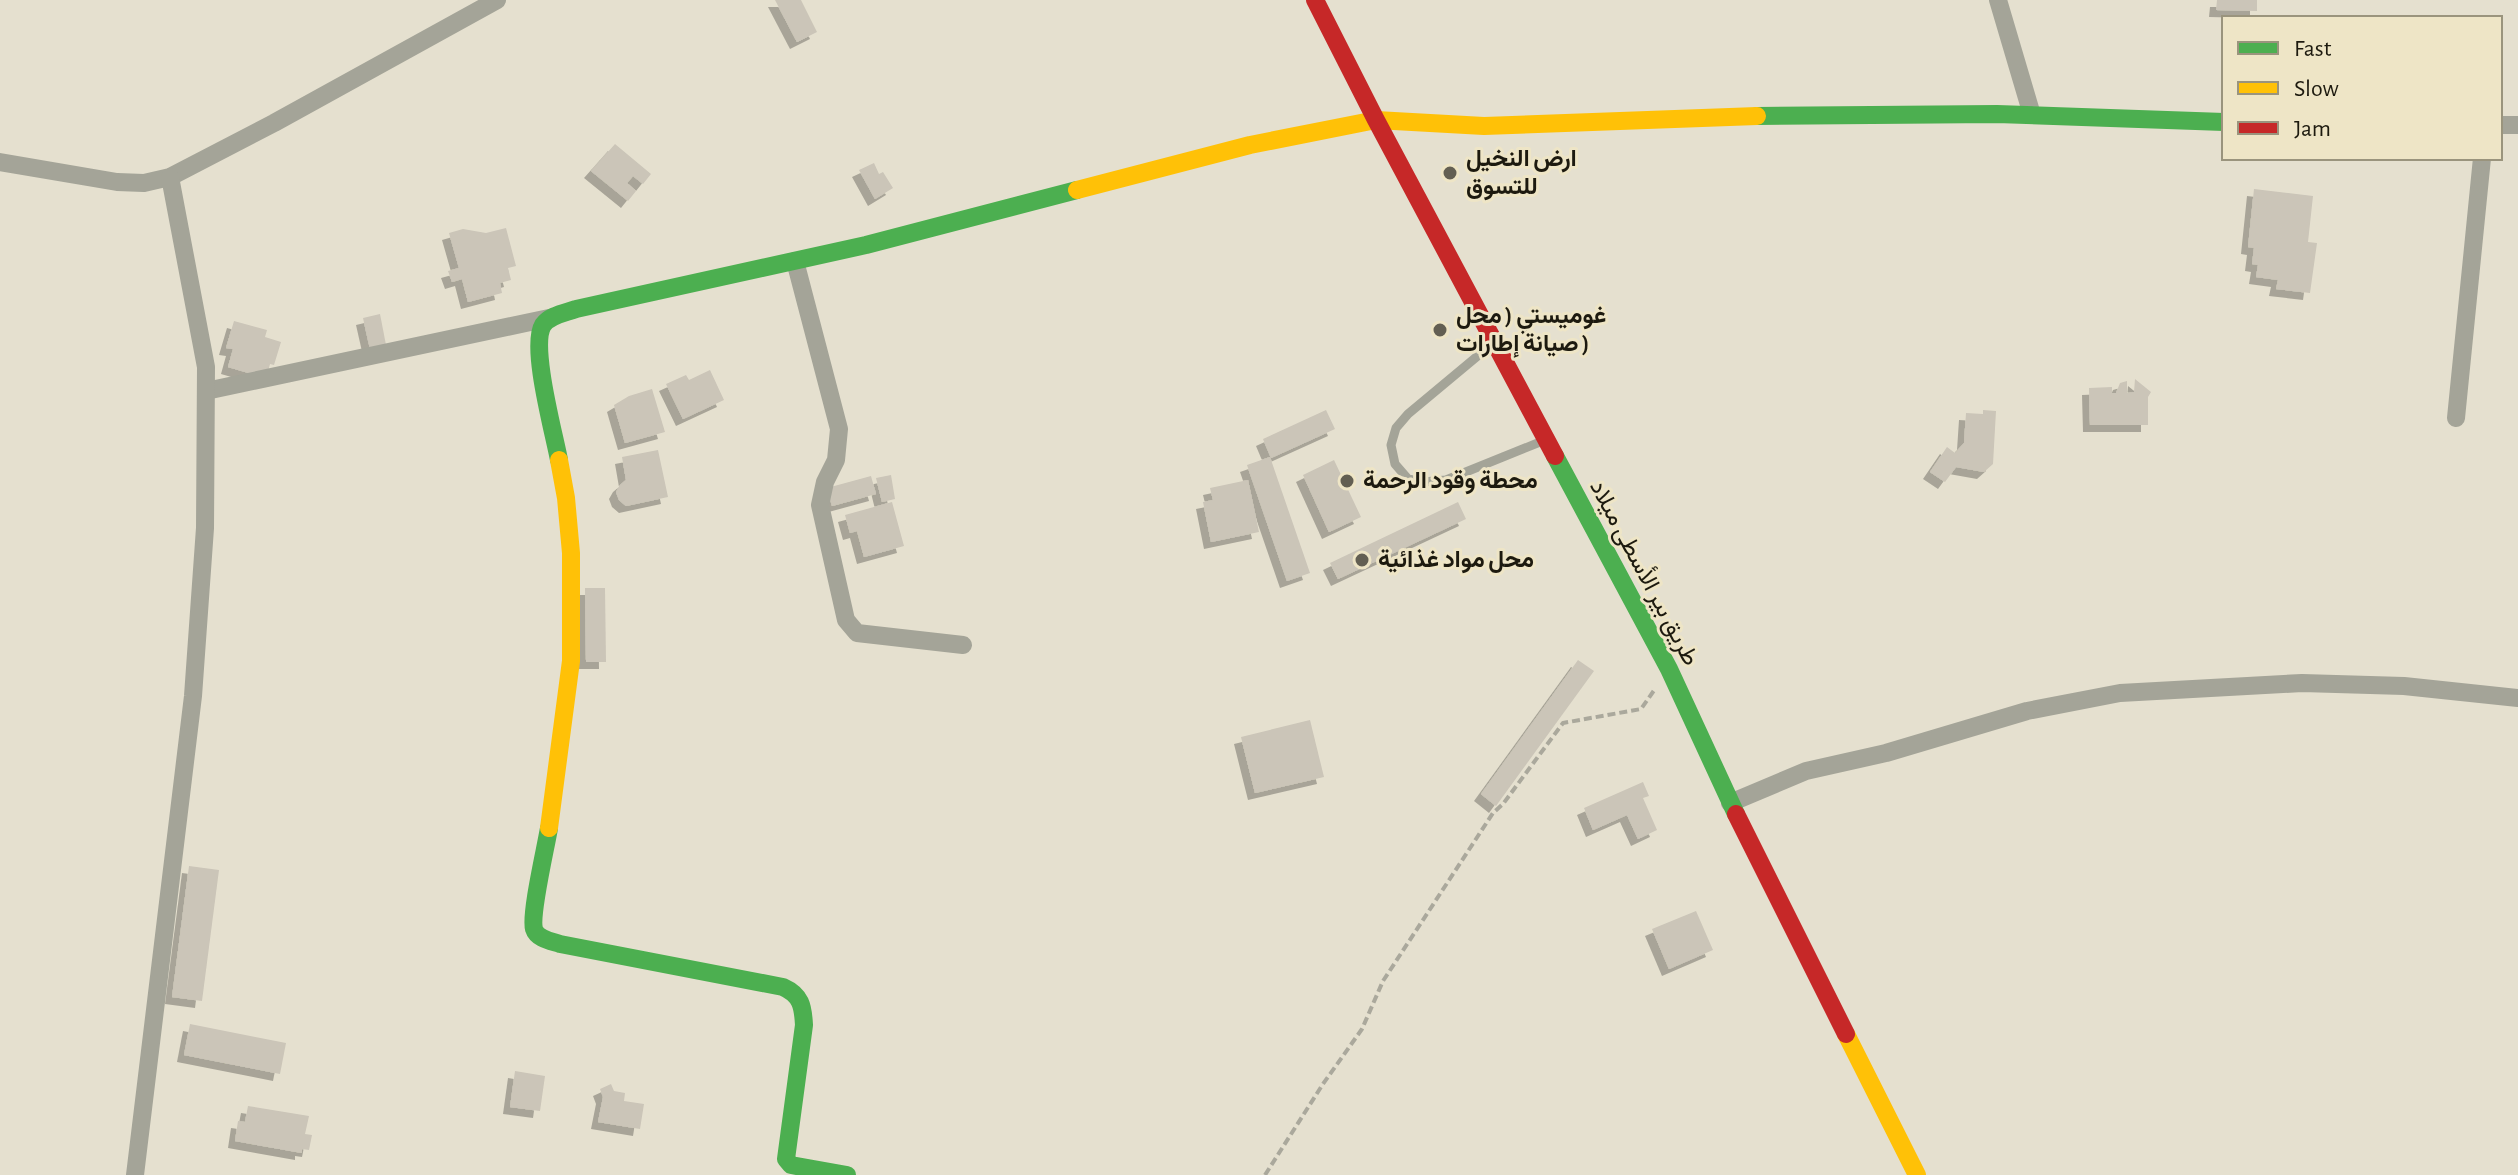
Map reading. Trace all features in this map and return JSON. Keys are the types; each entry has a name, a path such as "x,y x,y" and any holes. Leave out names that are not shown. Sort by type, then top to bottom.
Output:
{"street":[{"path":"0,162 117,182 144,183 170,177 497,0"},
{"name":"طريق بير الأسطى ميلاد","path":"1315,0 1669,669 1730,803 1917,1175"},
{"path":"1998,0 2032,115"},
{"path":"206,391 549,318 576,309 866,245 1250,145 1376,120 1484,126 1810,114 2032,115 2222,122"},
{"path":"2456,418 2482,160"},
{"path":"135,1175 193,696 205,528 206,367 170,177"},
{"path":"795,261 839,429 836,460 825,482 820,505 846,620 857,633 963,645"},
{"path":"549,318 538,332 538,352 566,498 571,553 571,661 534,929 541,938 560,944 783,987 795,992 803,1006 804,1025 786,1159 791,1165 847,1175"},
{"path":"1730,803 1806,771 1886,753 2027,711 2120,693 2302,683 2404,686 2518,698"}],"lane":[{"path":"1495,342 1408,414 1396,428 1391,445 1395,464 1408,479 1423,482 1446,480 1547,440"}],"path":[{"path":"1265,1175 1362,1029 1383,981 1485,825 1563,723 1641,709 1669,669"}],"building":[{"path":"775,0 801,0 817,32 797,42"},
{"path":"2217,0 2257,0 2257,11 2216,10"},
{"path":"615,144 651,174 643,184 633,176 627,183 636,191 628,201 591,171"},
{"path":"874,163 879,174 883,172 893,188 875,199 859,170"},
{"path":"2254,189 2313,196 2308,242 2317,243 2310,293 2276,289 2278,280 2256,277 2258,265 2252,264 2254,248 2248,247"},
{"path":"506,228 516,266 508,268 511,280 500,283 502,293 468,302 462,279 452,282 448,271 459,268 449,233 463,229 486,233"},
{"path":"380,314 386,345 370,349 363,318"},
{"path":"234,321 267,330 265,337 281,342 266,378 228,367 233,349 226,348"},
{"path":"710,370 724,400 683,419 666,384 686,375 689,380"},
{"path":"2135,379 2151,392 2148,397 2148,425 2090,425 2089,388 2112,387 2112,393 2116,393 2120,383 2127,381 2127,393 2134,392"},
{"path":"652,389 665,432 625,443 614,405 629,396"},
{"path":"1326,410 1335,429 1271,458 1263,439"},
{"path":"1983,410 1996,411 1993,464 1984,472 1956,467 1945,482 1930,472 1947,447 1955,453 1964,443 1966,413 1983,414"},
{"path":"658,450 668,497 626,506 616,492 626,480 622,457"},
{"path":"1270,457 1310,573 1287,581 1247,465"},
{"path":"1334,460 1361,517 1329,532 1303,475"},
{"path":"891,475 895,499 882,502 876,478"},
{"path":"871,476 876,494 832,506 827,488"},
{"path":"1248,480 1259,532 1211,542 1203,502 1213,500 1210,488"},
{"path":"892,502 904,546 864,557 857,531 850,533 845,515"},
{"path":"1458,502 1466,519 1338,579 1330,563"},
{"path":"585,588 605,588 606,662 586,662"},
{"path":"1578,660 1594,671 1496,806 1481,794"},
{"path":"1310,720 1324,777 1255,793 1241,737"},
{"path":"1643,782 1649,796 1643,798 1657,830 1638,839 1627,815 1593,830 1584,808"},
{"path":"189,866 219,870 202,1001 172,997"},
{"path":"1696,911 1713,950 1669,969 1652,929"},
{"path":"190,1024 286,1043 280,1074 184,1055"},
{"path":"515,1071 545,1076 540,1111 510,1107"},
{"path":"611,1084 614,1091 625,1093 624,1101 644,1104 640,1129 598,1122 603,1097 600,1089"},
{"path":"248,1106 309,1116 305,1134 312,1135 309,1150 302,1149 302,1153 235,1141 238,1121 245,1122"}],"traffic: fast":[{"path":"1757,116 1997,114 2222,122"},
{"path":"559,460 539,351 543,325 554,317 576,309 866,245 1077,190"},
{"path":"1555,456 1669,669 1736,814"},
{"path":"549,828 534,910 534,929 538,935 560,944 783,987 794,994 802,1007 804,1025 786,1159 791,1165 847,1175"}],"traffic: slow":[{"path":"1077,190 1250,145 1376,120 1484,126 1757,116"},
{"path":"549,828 571,661 571,553 559,460"},
{"path":"1846,1034 1917,1175"}],"traffic: jam":[{"path":"1315,0 1555,456"},
{"path":"1736,814 1846,1034"}],"place":[{"name":"ارض النخيل للتسوق","path":"1450,173"},
{"name":"غوميستي ( محل صيانة إطارات )","path":"1440,330"},
{"name":"محطة وقود الرحمة","path":"1347,481"},
{"name":"محل مواد غذائية","path":"1362,560"}]}
